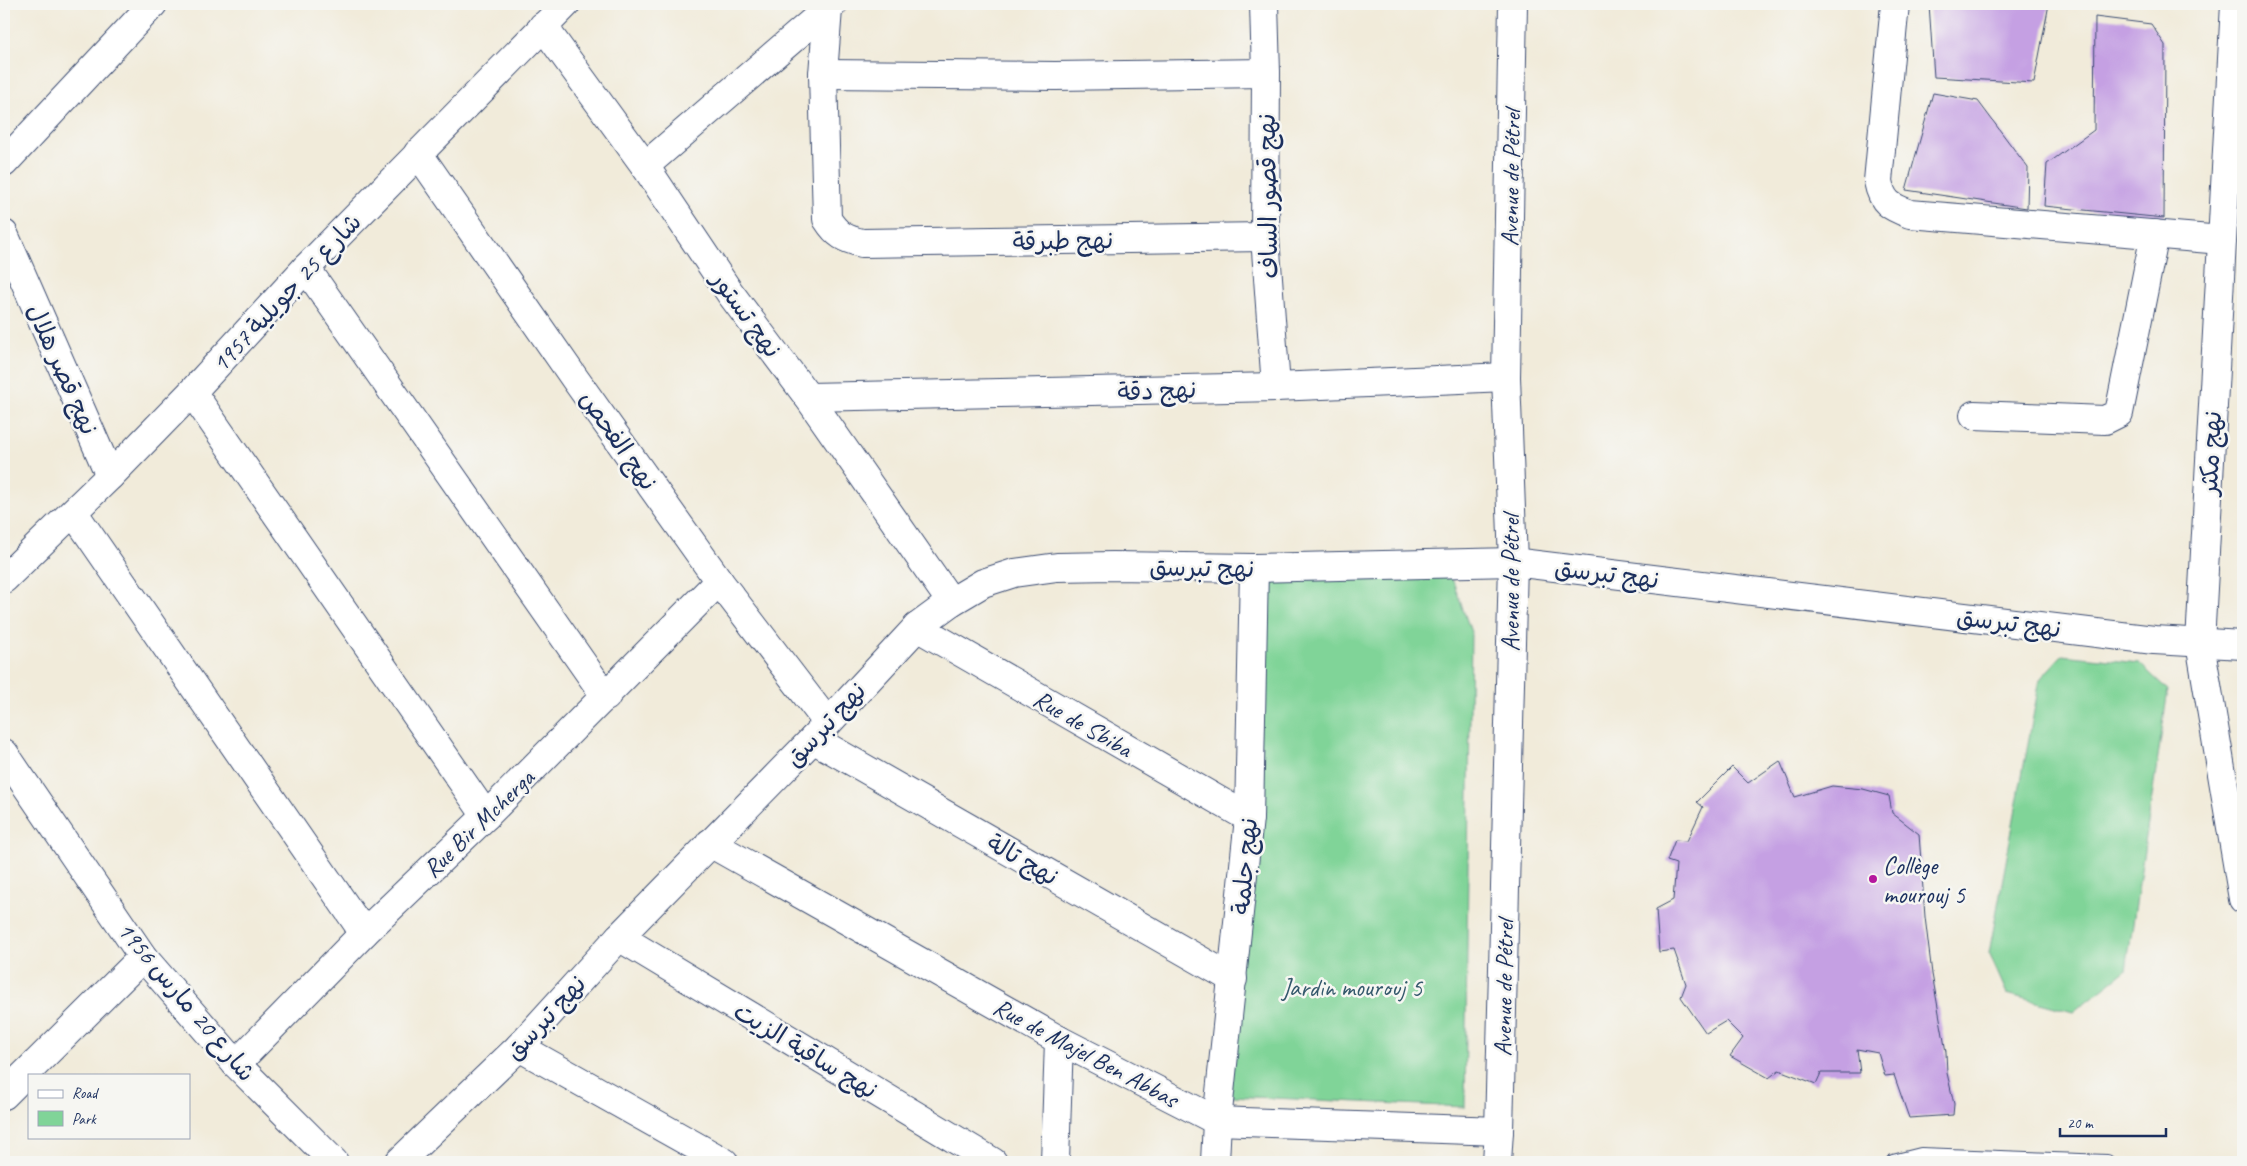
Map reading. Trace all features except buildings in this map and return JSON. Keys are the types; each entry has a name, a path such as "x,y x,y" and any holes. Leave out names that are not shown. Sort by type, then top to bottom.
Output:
{"street":[{"path":"4,163 153,4"},
{"name":"شارع 25 جويلية 1957","path":"4,579 74,513 192,392 306,268 566,4"},
{"name":"نهج قصور الساف","path":"1264,4 1266,73 1265,237 1276,387"},
{"name":"Avenue de Pétrel","path":"1497,1162 1513,562 1506,377 1513,4"},
{"path":"1895,4 1878,181 1880,195 1893,208 1910,214 2222,240"},
{"name":"نهج مكثر","path":"2235,4 2200,643 2243,899"},
{"path":"830,6 823,74 1055,76 1266,73"},
{"path":"645,166 830,6"},
{"name":"نهج تستور","path":"544,26 645,166 730,293 808,397 951,602"},
{"name":"نهج طبرقة","path":"823,74 827,219 835,232 844,238 862,243 1265,237"},
{"name":"نهج الفحص","path":"418,153 575,379 719,581 820,730"},
{"name":"نهج قصر هلال","path":"4,234 110,476"},
{"path":"1974,415 2105,420 2119,413 2155,234"},
{"path":"306,268 606,697"},
{"name":"نهج دقة","path":"808,397 1276,387 1506,377"},
{"path":"192,392 486,816"},
{"path":"74,513 364,932"},
{"name":"نهج تبرسق","path":"399,1162 519,1047 619,937 820,730 916,627 951,602 983,583 1014,573 1057,567 1254,568 1513,562 2144,638 2243,645"},
{"name":"نهج جلمة","path":"1215,1162 1217,1121 1249,818 1254,568"},
{"name":"Rue Bir Mcherga","path":"236,1064 364,932 486,816 719,581"},
{"name":"Rue de Sbiba","path":"916,627 1249,818"},
{"name":"نهج تالة","path":"820,730 1233,979"},
{"name":"شارع 20 مارس 1956","path":"4,753 143,957 236,1064 334,1162"},
{"name":"Rue de Majel Ben Abbas","path":"710,843 1059,1040 1217,1121 1499,1131"},
{"name":"نهج ساقية الزيت","path":"619,937 993,1162"},
{"path":"4,1095 143,957"},
{"path":"1055,1162 1059,1040"},
{"path":"519,1047 724,1162"}],"lane":[{"path":"1893,1162 1920,1155 2107,1162"}],"green space":[{"name":"Jardin mourouj 5","path":"1448,567 1471,632 1465,1107 1230,1096 1268,571"},
{"path":"2062,655 2139,663 2168,690 2126,970 2073,1012 2007,994 1989,953 2040,679"}],"place":[{"name":"Collège mourouj 5","path":"1873,879"}]}
